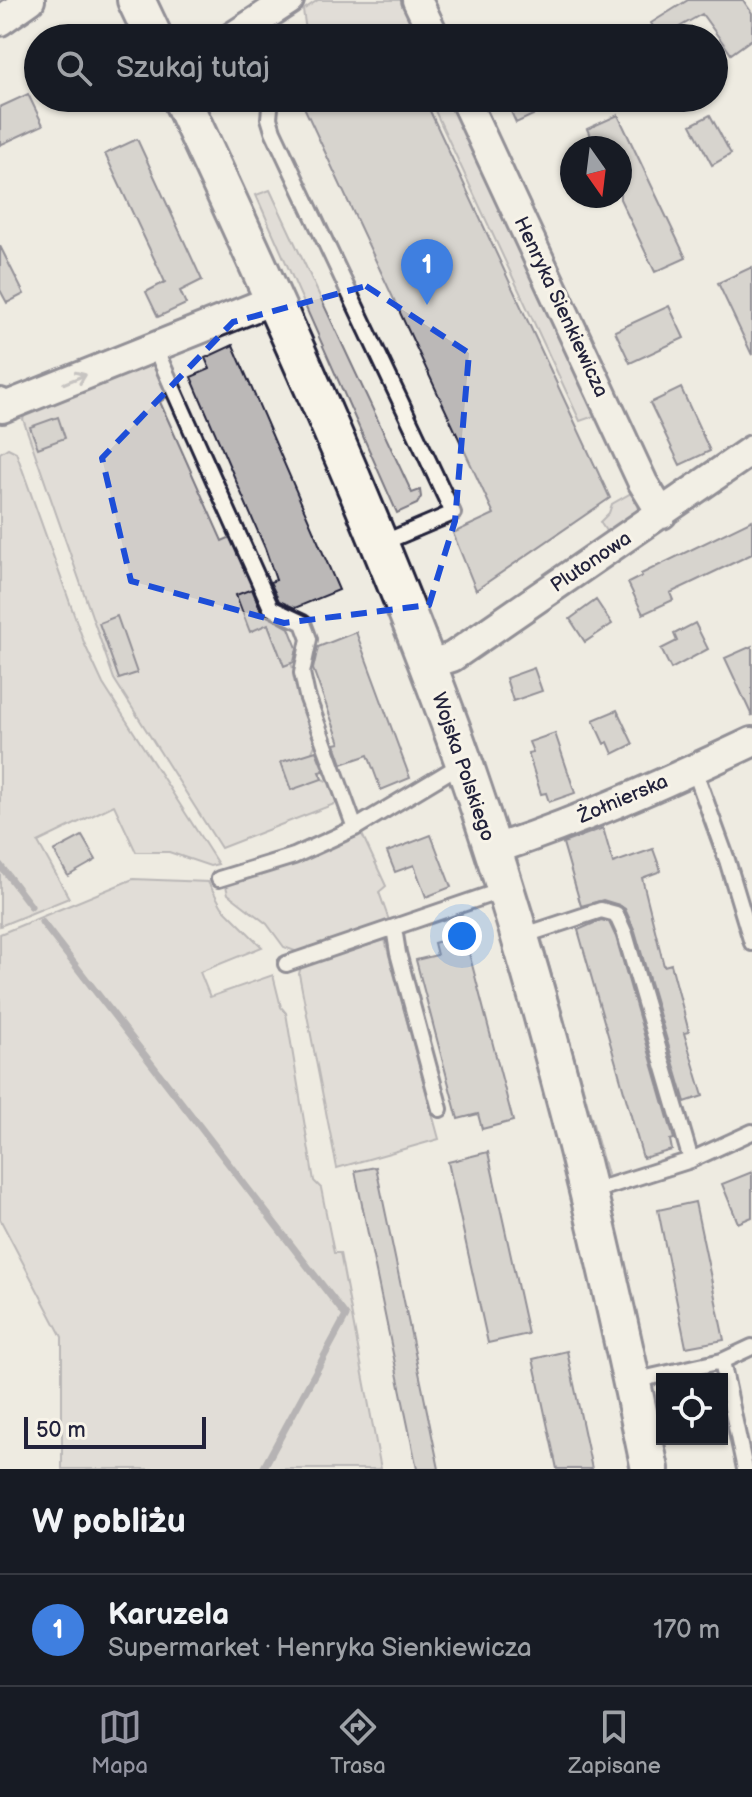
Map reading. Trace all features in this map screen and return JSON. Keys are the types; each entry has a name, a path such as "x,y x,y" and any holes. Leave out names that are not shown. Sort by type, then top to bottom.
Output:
{"street":[{"path":"0,21 30,0"},
{"path":"136,0 147,24"},
{"path":"263,24 289,0"},
{"path":"417,0 428,24"},
{"name":"Wojska Polskiego","path":"188,112 275,299 380,544 463,763 504,890 589,1192 650,1469"},
{"name":"Henryka Sienkiewicza","path":"471,112 643,483 662,514"},
{"path":"1,406 275,299"},
{"name":"Plutonowa","path":"427,665 452,657 752,450"},
{"name":"Żołnierska","path":"492,850 559,826 752,742"}],"lane":[{"path":"270,112 273,131 453,513 380,544"},
{"path":"155,348 271,608 303,623 309,639 302,673 307,696 355,828"},
{"path":"219,879 294,856 355,828 463,763"},
{"path":"694,769 727,860 752,943"},
{"path":"286,964 504,890"},
{"path":"518,938 601,910 616,914 625,934 691,1160"},
{"path":"394,928 440,1109"},
{"path":"589,1192 691,1160 752,1132"},
{"path":"632,1381 722,1361 752,1347"},
{"path":"722,1361 745,1469"}],"highlighted area":[{"path":"366,286 469,353 455,521 429,605 284,623 131,581 102,458 233,322"}],"shaded area":[{"path":"318,0 407,0 418,24 305,24 303,10"},
{"path":"436,112 460,112 600,414 580,421"},
{"path":"270,190 412,493 420,490 421,497 417,504 397,513 256,195"},
{"path":"151,359 167,397 160,402 222,541 233,536 284,665 291,663 317,740 312,752 322,779 331,783 337,803 221,848 114,679 23,419 29,406"},
{"path":"8,448 16,452 85,645 103,684 218,864 210,866 169,852 136,852 114,805 38,842 69,898 0,926 0,453"},
{"path":"633,492 639,506 636,514 608,534 600,522 609,513 612,504"},
{"path":"361,832 386,886 379,892 391,926 303,954 284,947 267,924 228,894 225,882 300,858"},
{"path":"133,879 208,882 222,907 262,947 200,972 210,997 273,975 281,1007 286,1013 314,1181 321,1188 334,1253 340,1253 381,1469 62,1469 62,1337 0,1219 0,934"},
{"path":"385,940 439,1139 337,1168 299,974 301,966"},
{"path":"542,940 608,1178 599,1177 535,946"}],"building":[{"path":"688,0 743,0 752,13 752,39 731,54 728,50 728,24 709,24 702,14 684,24 651,23"},
{"path":"24,96 24,112 37,112 43,125 0,145 0,107"},
{"path":"306,112 431,112 610,498 476,590 453,533 494,514"},
{"path":"511,112 539,112 516,123"},
{"path":"618,115 628,136 590,136 587,129"},
{"path":"710,115 731,154 712,165 691,125"},
{"path":"137,139 202,280 180,291 186,304 158,317 146,292 165,282 105,154"},
{"path":"632,144 686,258 655,272 624,208 632,208"},
{"path":"0,246 24,294 7,303 0,290"},
{"path":"752,267 752,355 718,283"},
{"path":"669,306 684,338 630,363 615,331"},
{"path":"233,345 339,590 295,608 279,601 270,582 276,580 265,548 191,377 210,369 205,358"},
{"path":"681,388 710,451 680,465 650,403"},
{"path":"58,417 65,438 38,448 30,427"},
{"path":"752,520 752,554 670,593 673,600 643,614 628,583"},
{"path":"252,589 262,613 289,628 297,648 294,662 284,666 268,624 250,632 236,595"},
{"path":"596,600 612,624 585,642 570,619"},
{"path":"117,616 137,673 119,679 99,623"},
{"path":"695,623 708,649 671,669 661,649 677,641 674,634"},
{"path":"356,632 410,778 381,790 368,755 342,764 335,744 340,743 313,669 318,647"},
{"path":"752,646 752,716 725,658"},
{"path":"534,668 542,691 513,701 506,678"},
{"path":"617,710 633,744 613,754 608,742 604,744 593,720"},
{"path":"555,733 575,793 549,802 546,793 541,794 528,753 533,752 529,742"},
{"path":"316,751 324,771 319,772 322,779 291,790 281,762"},
{"path":"603,828 613,863 653,849 661,871 642,878 664,966 671,964 689,1032 684,1033 703,1096 685,1102 635,931 625,909 603,900 581,906 563,843"},
{"path":"431,835 451,887 426,897 414,865 395,872 387,852"},
{"path":"82,836 96,860 68,876 54,851"},
{"path":"601,920 609,922 616,937 674,1139 670,1140 672,1150 643,1158 578,930"},
{"path":"464,934 513,1121 482,1129 478,1114 458,1119 416,960 437,955 434,943"},
{"path":"488,1152 528,1334 488,1343 448,1162"},
{"path":"376,1167 439,1469 417,1469 355,1171"},
{"path":"752,1172 752,1217 738,1223 722,1184"},
{"path":"695,1202 724,1340 686,1347 658,1210"},
{"path":"567,1351 592,1469 557,1469 533,1359"}],"waterway":[{"path":"0,865 31,906"},
{"path":"42,922 346,1316 263,1469"}],"place":[{"name":"Karuzela","path":"427,305"}]}
